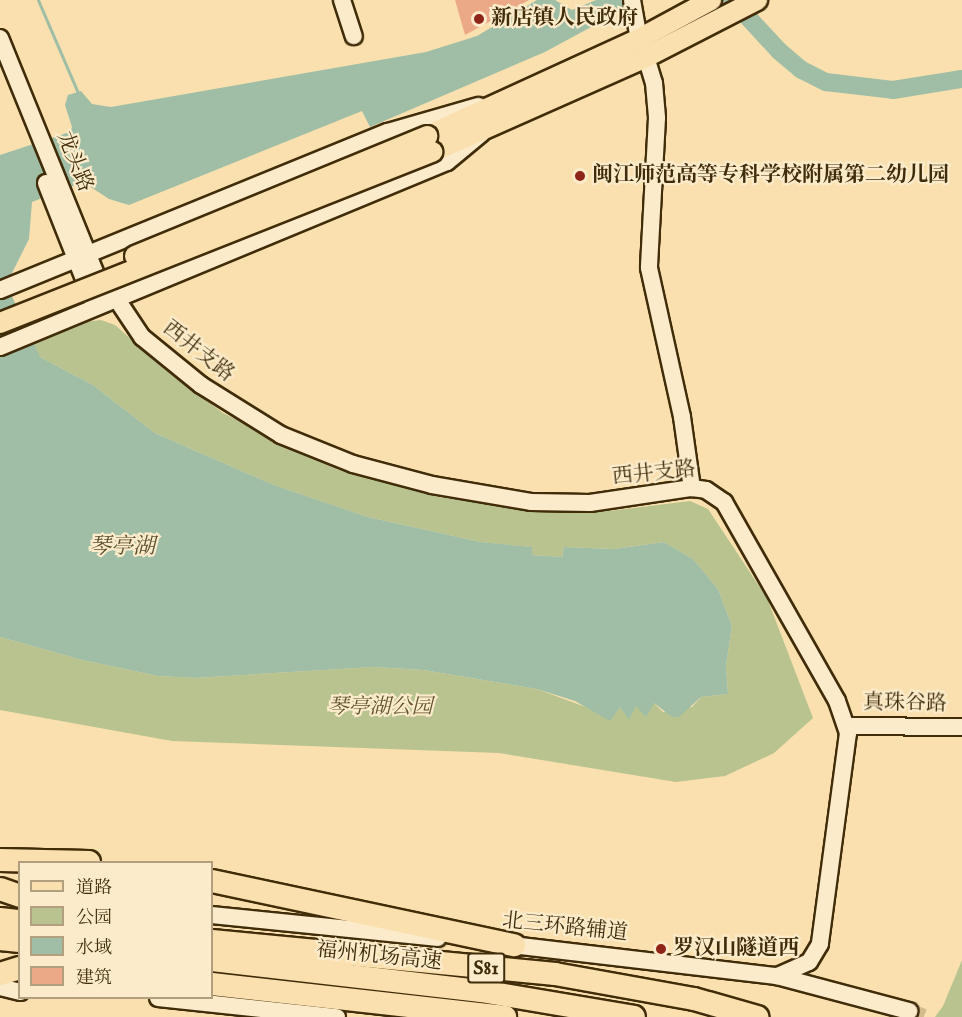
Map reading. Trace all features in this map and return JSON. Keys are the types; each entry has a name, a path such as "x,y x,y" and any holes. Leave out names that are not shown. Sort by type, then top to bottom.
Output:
{"highway":[{"path":"0,860 44,861"},
{"path":"213,880 514,945"},
{"path":"0,889 18,895"},
{"path":"0,919 18,921"},
{"path":"0,939 18,941"},
{"name":"福州机场高速","path":"216,940 555,974 694,999 757,1017"},
{"path":"0,961 18,965"},
{"name":"福州机场高速","path":"213,961 481,991 634,1017"},
{"path":"0,974 18,966"},
{"path":"213,984 505,1017"}],"main road":[{"path":"342,0 354,36"},
{"path":"0,290 388,132 508,99 726,17 757,0"},
{"path":"0,347 106,301 447,162 485,130 642,48 709,1"},
{"path":"632,2 642,48 654,83 657,118 650,268 682,417 692,488"},
{"name":"龙头路","path":"0,38 28,123 81,257 106,301"},
{"name":"龙头路","path":"0,68 28,123"},
{"path":"0,324 429,144 508,99"},
{"path":"0,311 429,144 485,130"},
{"path":"190,211 176,231 179,245 196,256 216,258"},
{"name":"西井支路","path":"106,301 142,337 201,385 281,435 353,465 432,485 549,504 612,501 692,488 712,493 730,508 847,726 847,761 820,944 809,962 777,976"},
{"name":"真珠谷路","path":"847,726 962,727"},
{"path":"0,894 18,896"},
{"name":"北三环路辅道","path":"213,915 514,945 777,976 909,1011"},
{"path":"0,987 18,992"},
{"path":"167,999 337,1017"}],"green space":[{"name":"琴亭湖公园","path":"101,320 115,325 168,372 223,413 339,470 438,497 524,508 609,511 690,501 708,509 767,598 813,718 774,753 725,776 676,782 499,753 172,741 0,710 0,637 82,660 158,676 195,678 374,667 423,670 537,689 591,709 620,707 629,719 636,705 654,703 663,712 692,707 701,697 728,694 726,666 732,626 718,589 693,559 664,542 614,549 564,547 562,557 532,555 531,547 481,542 368,517 274,485 155,433 93,385 40,357 31,344 83,322"},
{"path":"962,960 962,1017 935,1017 943,1006"}],"water":[{"name":"琴亭湖","path":"537,0 555,0 572,10 596,0 641,0 545,52 370,127 362,111 129,205 109,199 83,182 32,202 29,239 11,275 10,292 40,357 93,385 155,433 274,485 368,517 481,542 532,547 532,555 562,557 564,547 614,549 664,542 693,559 718,589 732,626 726,666 728,694 701,697 679,717 672,717 654,703 646,717 636,706 629,720 620,707 610,721 575,701 537,689 423,670 374,667 195,678 158,676 82,660 0,637 0,155 70,132 72,127 65,105 68,95 81,91 92,104 111,107 426,52 477,36"}],"building":[{"name":"新店镇人民政府","path":"455,0 529,0 465,35"}],"waterway":[{"path":"38,0 79,95"},
{"path":"732,0 779,51 802,70 826,82 893,90 962,79"}],"tunnel":[{"path":"909,1011 924,1017"}],"place":[{"name":"新店镇人民政府","path":"479,19"},
{"name":"闽江师范高等专科学校附属第二幼儿园","path":"580,176"},
{"name":"罗汉山隧道西","path":"661,949"}]}
